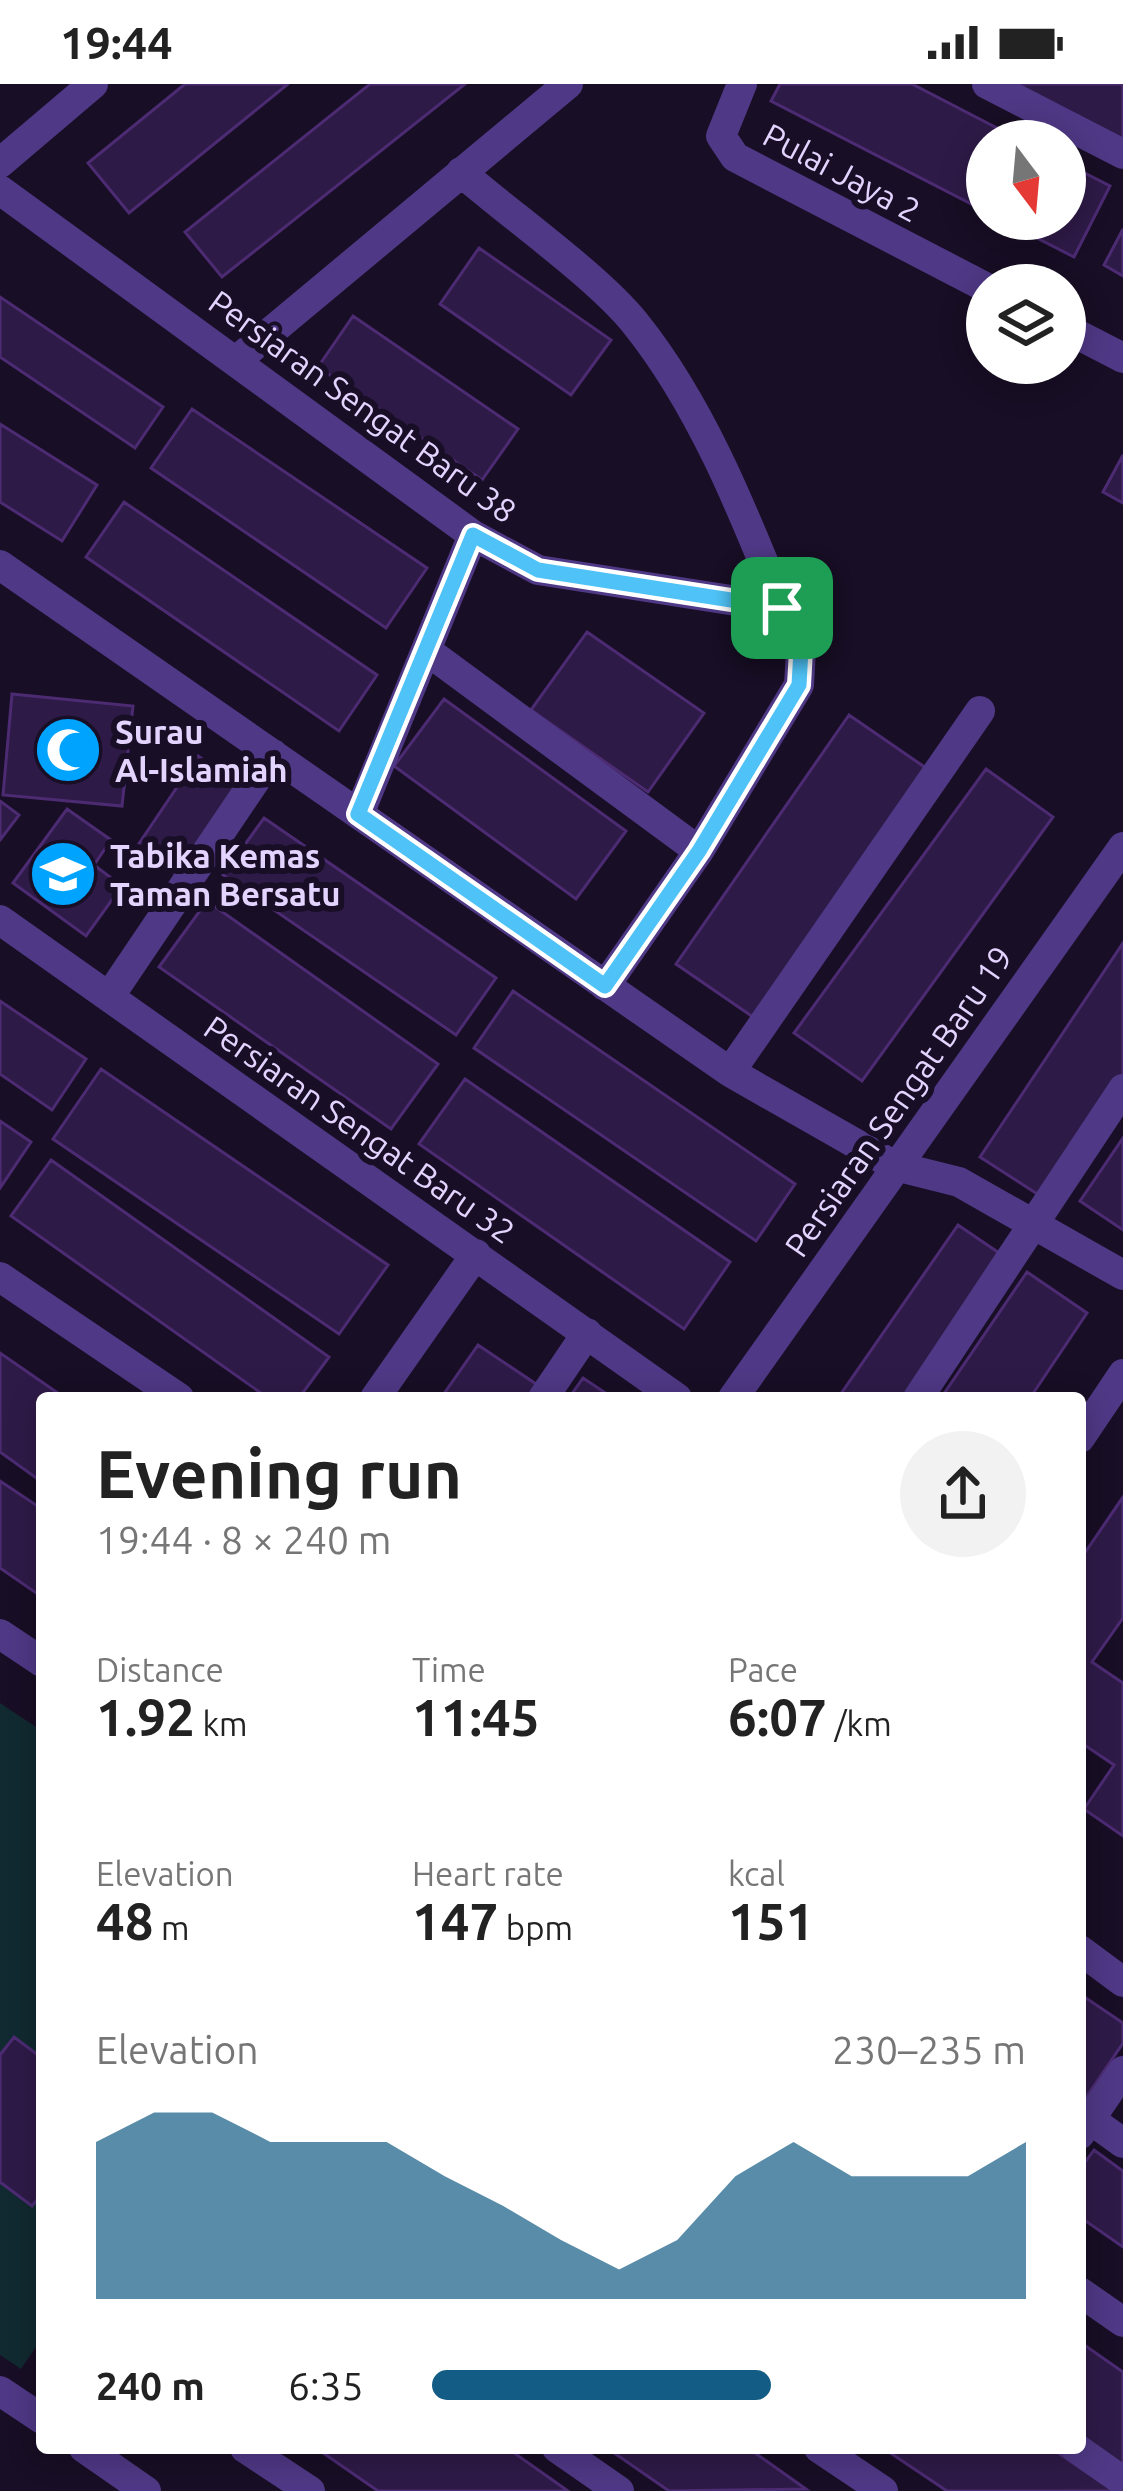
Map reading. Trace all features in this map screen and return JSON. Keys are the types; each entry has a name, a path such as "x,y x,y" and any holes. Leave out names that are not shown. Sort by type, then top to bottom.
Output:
{"street":[{"path":"0,163 93,84"},
{"path":"237,360 568,84"},
{"name":"Pulai Jaya 2","path":"742,84 721,136 735,157 966,277"},
{"path":"987,84 1123,154"},
{"path":"461,172 632,319 681,392 749,526 801,650 799,685 699,851 605,986"},
{"name":"Persiaran Sengat Baru 38","path":"0,190 473,535 538,570 782,608"},
{"path":"1086,339 1123,358"},
{"path":"358,814 473,535"},
{"path":"0,565 730,1072 896,1166 959,1183 1123,1275"},
{"path":"426,650 699,851"},
{"path":"730,1072 980,711"},
{"path":"109,997 273,754"},
{"name":"Persiaran Sengat Baru 19","path":"737,1392 1123,847"},
{"name":"Persiaran Sengat Baru 32","path":"0,920 669,1392"},
{"path":"922,1392 1123,1089"},
{"path":"379,1392 476,1254"},
{"path":"0,1277 170,1392"},
{"path":"547,1392 587,1333"},
{"path":"1086,1429 1123,1374"},
{"path":"0,1634 36,1658"},
{"path":"1086,1954 1123,1982"},
{"path":"1086,2118 1123,2071"},
{"path":"1086,2122 1123,2143"},
{"path":"1086,2296 1123,2322"},
{"path":"0,2391 36,2412"},
{"path":"93,2454 146,2491"},
{"path":"254,2454 310,2491"},
{"path":"566,2454 619,2491"},
{"path":"1085,2454 1123,2481"},
{"path":"857,2458 884,2491"}],"shaded area":[{"path":"0,1703 36,1727 36,2347 21,2369 0,2355"}],"building":[{"path":"185,84 288,84 129,213 88,163"},
{"path":"370,84 465,84 222,277 185,232"},
{"path":"780,84 912,84 981,120 966,120 966,201 771,101"},
{"path":"1003,84 1123,84 1123,145 1086,126 1086,120 1074,120"},
{"path":"1086,174 1110,186 1086,233"},
{"path":"1123,229 1123,276 1104,265"},
{"path":"1041,240 1083,240 1074,257"},
{"path":"479,248 611,340 571,395 440,304"},
{"path":"0,297 163,407 135,448 0,357"},
{"path":"353,316 518,429 482,480 318,367"},
{"path":"192,409 427,568 386,628 151,468"},
{"path":"0,424 97,485 62,541 0,502"},
{"path":"1123,455 1123,503 1103,492"},
{"path":"124,502 377,675 339,731 86,557"},
{"path":"587,632 704,713 648,792 531,710"},
{"name":"Surau Al-Islamiah","path":"12,694 133,706 122,806 3,795"},
{"path":"444,699 626,831 576,899 394,766"},
{"path":"849,715 926,768 753,1017 676,964"},
{"path":"198,756 244,787 183,879 136,848"},
{"path":"986,769 1053,817 862,1081 794,1033"},
{"path":"0,801 19,815 0,840"},
{"name":"Tabika Kemas Taman Bersatu","path":"67,809 111,840 94,865 122,886 86,936 13,883"},
{"path":"264,818 496,978 456,1035 223,875"},
{"path":"207,901 438,1064 391,1129 159,967"},
{"path":"1123,943 1123,1076 1042,1197 980,1157"},
{"path":"513,991 795,1184 756,1241 474,1048"},
{"path":"0,1001 86,1059 52,1110 0,1074"},
{"path":"101,1069 388,1265 339,1334 53,1139"},
{"path":"465,1079 730,1262 684,1329 419,1144"},
{"path":"0,1121 31,1142 0,1188"},
{"path":"1123,1138 1123,1230 1080,1201"},
{"path":"51,1160 329,1357 303,1392 260,1392 11,1216"},
{"path":"958,1225 1005,1257 911,1392 842,1392"},
{"path":"1027,1272 1087,1313 1034,1392 945,1392"},
{"path":"478,1345 542,1388 539,1392 445,1392"},
{"path":"0,1353 56,1392 36,1392 36,1478 0,1452"},
{"path":"583,1378 604,1392 573,1392"},
{"path":"0,1481 36,1505 36,1593 0,1568"},
{"path":"1123,1497 1123,1618 1092,1662 1123,1683 1123,1836 1086,1810 1114,1765 1086,1746 1086,1551"},
{"path":"1086,1998 1123,2023 1123,2043 1086,2098"},
{"path":"14,2037 36,2054 36,2201 32,2206 0,2182 0,2055"},
{"path":"1094,2150 1123,2171 1123,2247 1086,2221 1086,2161"},
{"path":"1086,2346 1123,2372 1123,2467 1086,2441"},
{"path":"325,2454 516,2454 568,2491 378,2491"},
{"path":"616,2454 756,2454 806,2489 669,2491"},
{"path":"892,2454 1060,2454 1114,2491 947,2491"}],"place":[{"name":"Surau Al-Islamiah","path":"68,750"},
{"name":"Tabika Kemas Taman Bersatu","path":"63,874"}],"route":[{"path":"473,535 538,570 782,608 801,650 799,685 699,851 605,986 358,814 473,535"}]}
